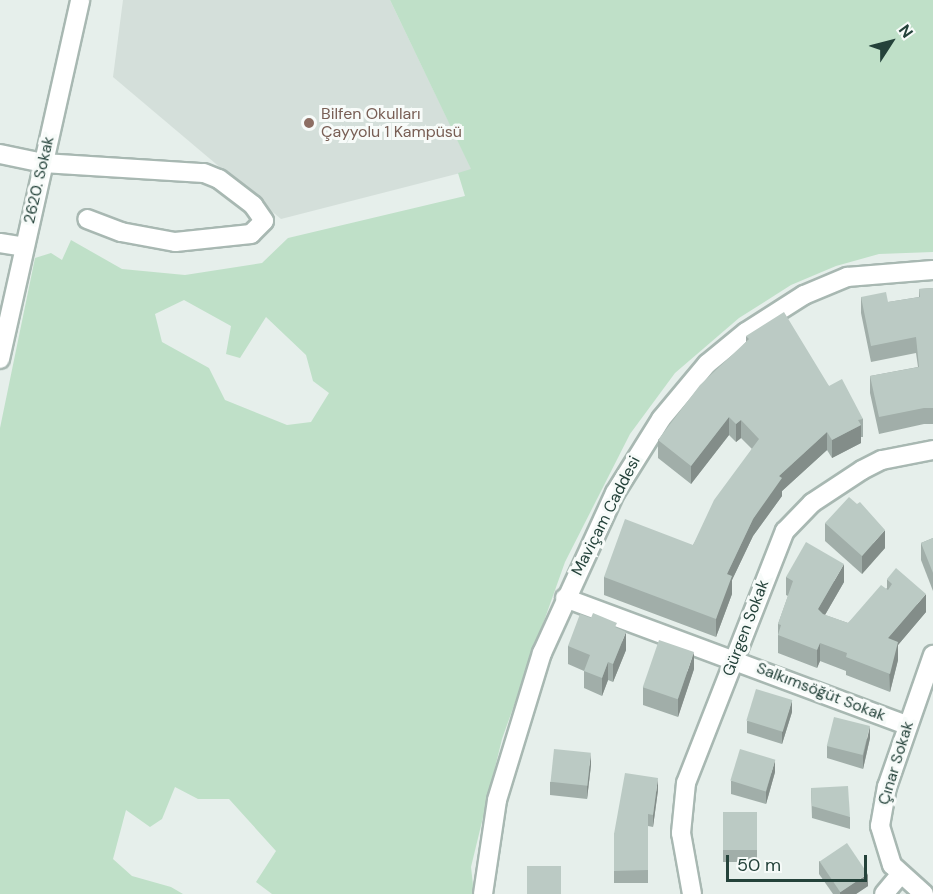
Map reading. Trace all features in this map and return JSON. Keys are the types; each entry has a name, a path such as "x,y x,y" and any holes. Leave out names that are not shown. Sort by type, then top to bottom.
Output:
{"street":[{"name":"2620. Sokak","path":"0,359 80,0"},
{"path":"0,154 43,163 204,173 219,179 253,205 264,221 251,234 175,242 121,232 87,219"},
{"path":"0,243 24,247"},
{"name":"Maviçam Caddesi","path":"483,894 489,841 509,755 565,598 637,454 706,364 765,318 825,284 869,273 933,270"},
{"name":"Gürgen Sokak","path":"692,894 682,851 683,799 775,553 799,514 862,470 882,460 933,450"},
{"name":"Salkımsöğüt Sokak","path":"565,598 908,725"},
{"name":"Çınar Sokak","path":"924,894 900,876 885,852 880,826 884,798 933,655"},
{"path":"884,894 900,876"}],"shaded area":[{"name":"Bilfen Okulları Çayyolu 1 Kampüsü","path":"123,0 390,0 472,170 281,219 113,77"}],"green space":[{"path":"390,0 933,0 933,252 879,254 836,266 791,285 739,318 675,373 630,434 565,562 502,739 471,867 474,894 272,894 256,882 276,851 229,799 198,799 175,787 162,819 150,827 126,810 113,859 132,876 171,887 183,894 0,894 0,428 35,258 51,253 62,260 71,240 122,269 185,275 262,263 288,238 465,196 458,173 471,169","holes":["184,300 231,326 226,354 240,358 266,317 306,355 313,381 329,393 311,422 287,425 225,400 209,368 162,342 155,314"]}],"building":[{"path":"933,288 933,408 879,417 870,376 919,367 916,337 871,346 861,297 886,292 888,302 920,297 919,289"},
{"path":"784,312 829,386 842,379 863,419 858,420 861,425 832,440 827,432 779,476 782,478 753,519 727,574 732,576 716,619 604,577 625,519 693,545 714,500 759,439 741,420 736,424 729,417 691,466 658,440 700,385 749,339 746,336"},
{"path":"849,497 857,504 860,502 885,530 862,556 825,523"},
{"path":"933,538 933,573 921,543"},
{"path":"806,542 844,564 818,609 823,614 848,623 881,585 888,590 892,584 887,579 896,568 926,594 888,638 898,642 890,674 846,657 847,653 820,643 817,650 778,635 781,625 778,624 793,581 786,577"},
{"path":"593,613 617,623 615,627 626,632 613,664 608,662 602,678 584,671 590,655 568,646 580,614 591,618"},
{"path":"659,640 694,652 678,699 643,687"},
{"path":"756,689 792,700 783,732 746,721"},
{"path":"834,717 870,726 863,755 827,746"},
{"path":"554,749 591,753 587,786 551,782"},
{"path":"740,749 775,760 766,791 730,781"},
{"path":"625,773 658,778 653,815 648,814 648,870 614,871 614,834"},
{"path":"848,786 850,817 812,806 811,788"},
{"path":"723,812 757,812 757,850 723,850"},
{"path":"847,843 868,874 840,892 820,861"},
{"path":"527,866 561,866 561,894 527,894"}],"place":[{"name":"Bilfen Okulları Çayyolu 1 Kampüsü","path":"309,123"}]}
